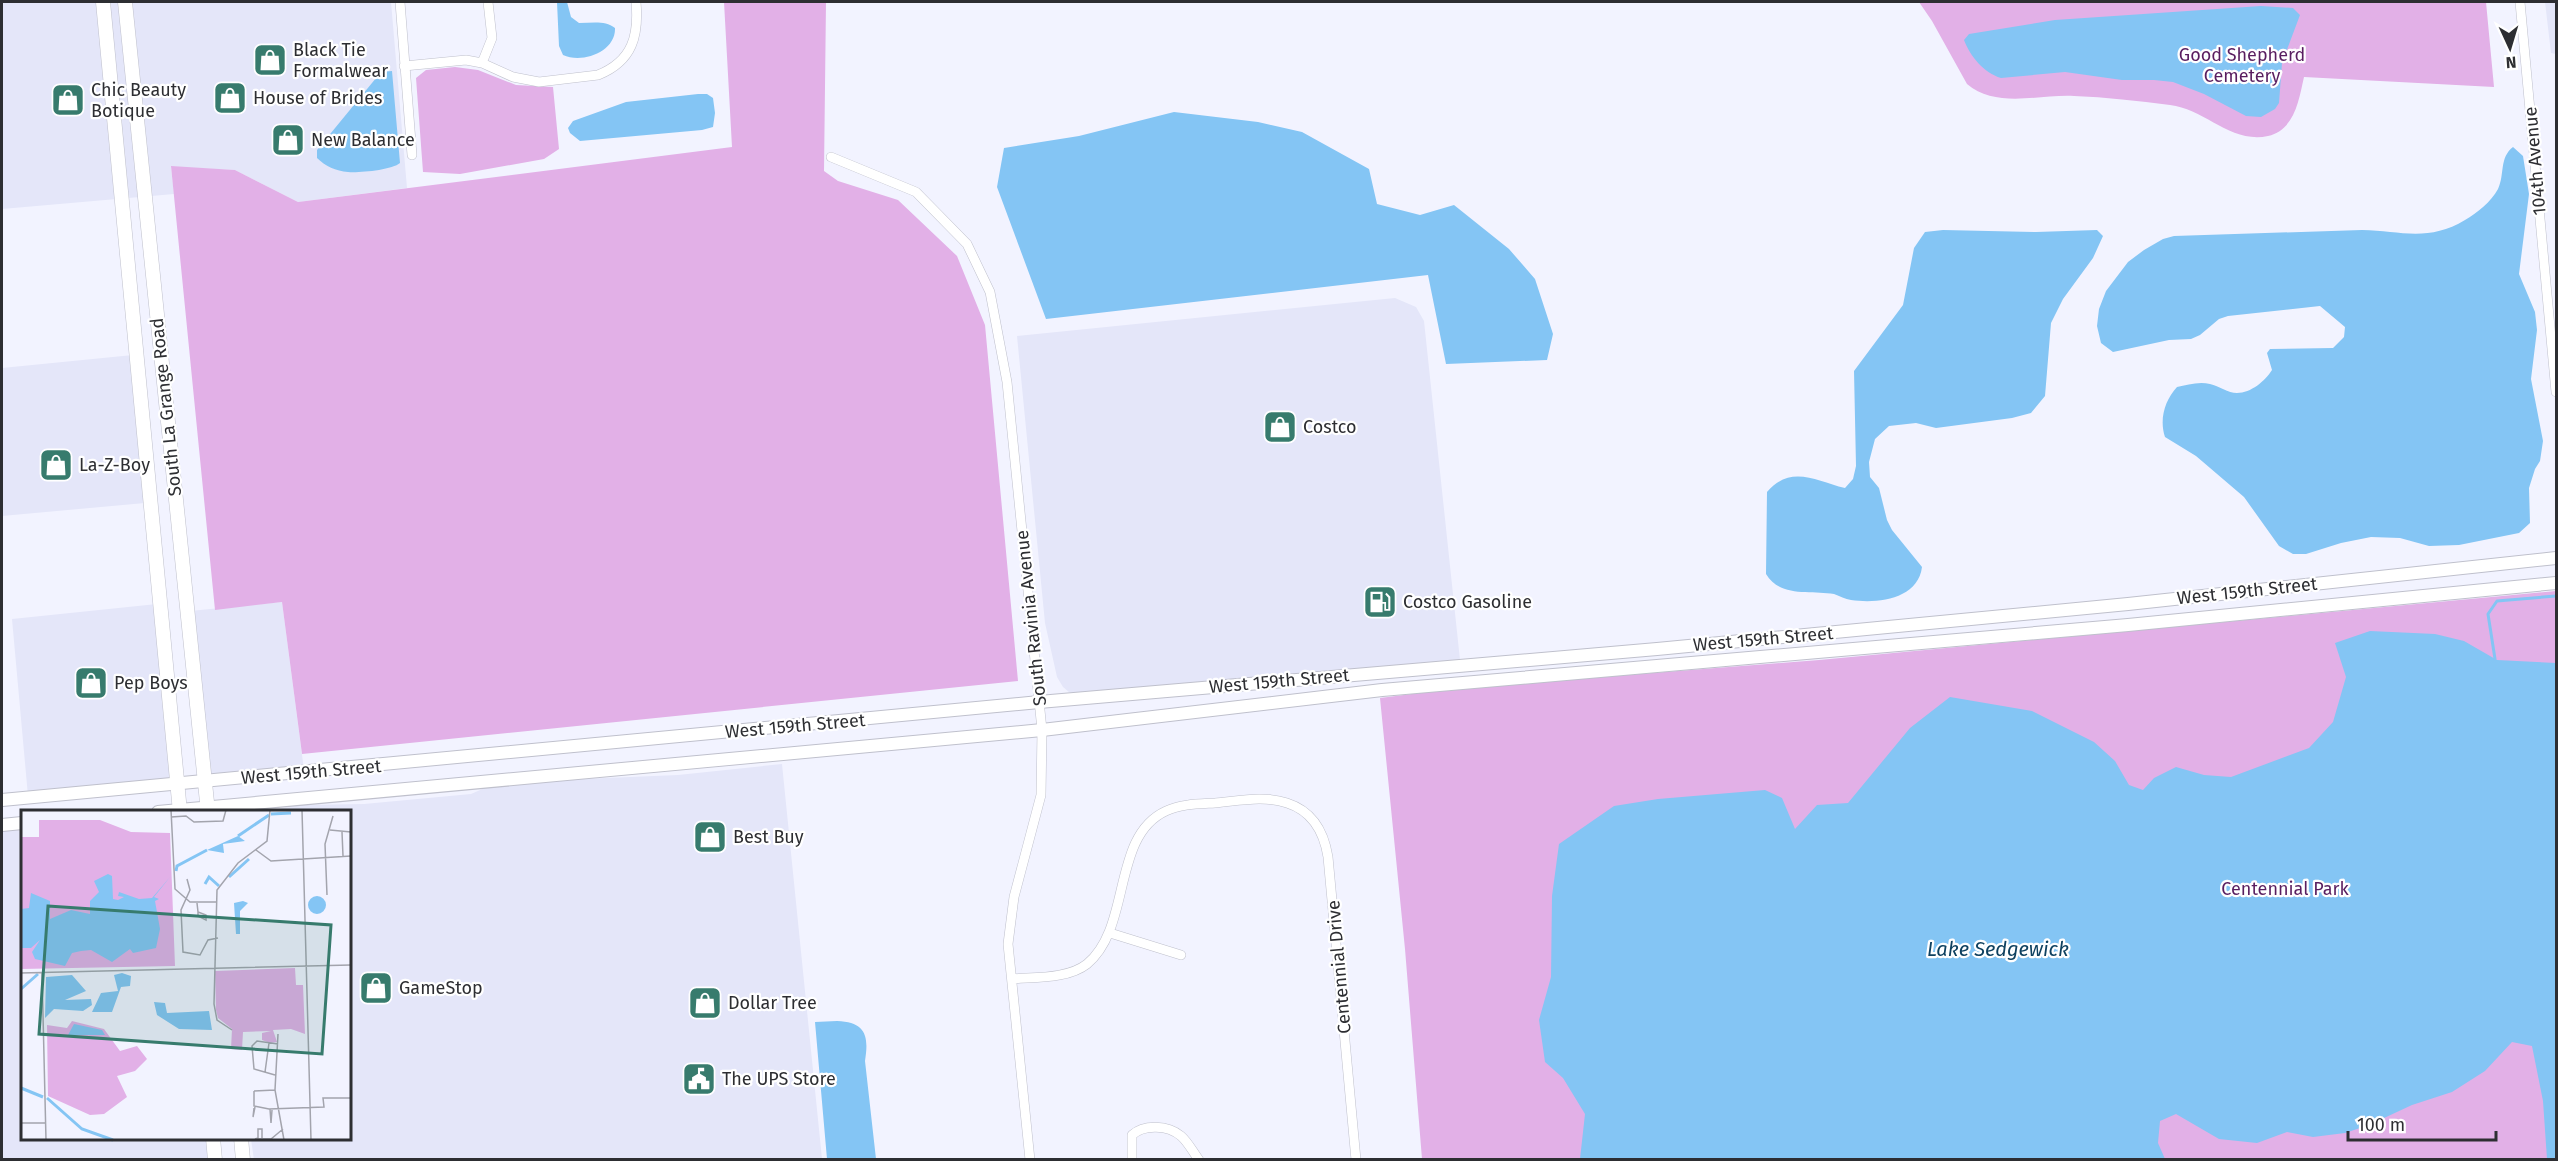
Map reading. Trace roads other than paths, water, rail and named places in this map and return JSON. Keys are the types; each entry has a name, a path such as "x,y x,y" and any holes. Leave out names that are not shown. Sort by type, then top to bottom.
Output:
{"highway":[{"name":"South La Grange Road","path":"103,2 180,810"},
{"name":"South La Grange Road","path":"125,2 208,809"},
{"path":"213,1140 215,1160"},
{"path":"241,1140 243,1160"}],"main road":[{"name":"West 159th Street","path":"2,800 1040,702 1669,648 2128,604 2556,558"},
{"name":"West 159th Street","path":"180,810 1042,730 1382,690 2128,625 2556,583"},
{"path":"2128,604 2128,625"},
{"path":"2,825 21,824"}],"street":[{"path":"400,2 412,155"},
{"path":"482,63 492,38 488,2"},
{"path":"405,66 466,60 482,63 513,77 539,82 598,75 608,71 624,57 636,34 638,24 636,2"},
{"name":"104th Avenue","path":"2520,2 2556,392"},
{"name":"South Ravinia Avenue","path":"831,157 916,192 967,244 990,292 1007,382 1042,730 1041,795 1014,897 1008,944 1030,1160"},
{"name":"Centennial Drive","path":"1110,933 1129,860 1139,836 1150,822 1164,811 1180,806 1259,799 1278,800 1297,806 1310,817 1326,841 1356,1160"},
{"path":"1012,979 1071,972 1086,964 1101,949 1110,933 1181,955"},
{"path":"1132,1160 1132,1135 1142,1128 1159,1128 1173,1131 1182,1137 1199,1160"}],"water":[{"path":"557,2 567,2 571,17 579,23 603,23 615,28 610,44 588,57 563,55 559,46"},
{"path":"2261,6 2293,8 2300,15 2282,63 2279,103 2275,109 2261,117 2246,116 2204,94 2173,82 2122,80 2065,72 2001,78 1978,63 1964,40 1969,34 2055,20"},
{"path":"392,71 400,163 383,169 353,172 335,169 320,161 317,158 317,150 381,72"},
{"path":"707,94 713,98 715,113 713,127 702,130 580,141 570,133 568,128 573,121 626,102"},
{"path":"1174,112 1258,122 1302,132 1369,169 1377,204 1420,215 1454,205 1509,249 1535,279 1553,334 1547,360 1446,364 1428,275 1046,319 997,187 1004,148 1079,136"},
{"path":"2513,147 2523,156 2529,194 2519,274 2535,312 2537,330 2531,379 2543,441 2540,461 2529,488 2530,523 2519,533 2459,545 2429,546 2400,538 2371,537 2306,554 2293,554 2279,546 2244,497 2196,456 2165,437 2164,410 2177,387 2206,383 2234,393 2252,389 2262,382 2272,370 2267,353 2270,349 2333,348 2344,337 2345,327 2320,306 2228,316 2219,319 2200,335 2191,339 2169,340 2113,352 2101,343 2097,326 2099,309 2106,291 2128,262 2163,239 2174,236 2362,230 2415,234 2452,227 2474,214 2492,198 2500,183 2506,156"},
{"path":"1943,230 2036,232 2097,230 2103,236 2093,258 2063,299 2051,323 2045,396 2031,413 2012,418 1936,428 1916,423 1889,426 1875,439 1869,462 1870,477 1879,488 1887,520 1892,530 1922,567 1919,578 1905,593 1884,600 1862,601 1849,600 1834,594 1797,592 1779,587 1766,574 1767,492 1785,479 1795,477 1814,479 1845,488 1853,479 1856,466 1854,371 1903,305 1914,248 1925,232"},
{"name":"Lake Sedgewick","path":"2370,631 2435,634 2464,641 2497,660 2556,663 2556,1159 2547,1159 2543,1101 2532,1046 2512,1042 2485,1071 2452,1092 2412,1105 2369,1125 2345,1133 2313,1137 2287,1132 2257,1143 2219,1139 2176,1114 2160,1121 2158,1143 2165,1159 1580,1159 1585,1114 1563,1078 1545,1062 1539,1020 1551,977 1552,896 1559,844 1614,806 1658,799 1765,790 1782,798 1795,829 1817,805 1848,803 1910,728 1950,697 2032,711 2094,742 2115,761 2129,785 2143,790 2154,778 2176,767 2204,775 2231,777 2309,748 2333,722 2346,677 2335,643"},
{"path":"837,1021 854,1024 860,1028 866,1038 865,1061 876,1159 827,1159 815,1022"}],"waterway":[{"path":"2495,659 2488,614 2497,601 2556,596"}],"place":[{"name":"Black Tie Formalwear","path":"270,60"},
{"name":"House of Brides","path":"230,98"},
{"name":"Chic Beauty Botique","path":"68,100"},
{"name":"New Balance","path":"288,140"},
{"name":"Costco","path":"1280,427"},
{"name":"La-Z-Boy","path":"56,465"},
{"name":"Costco Gasoline","path":"1380,602"},
{"name":"Pep Boys","path":"91,683"},
{"name":"Best Buy","path":"710,837"},
{"name":"GameStop","path":"376,988"},
{"name":"Dollar Tree","path":"705,1003"},
{"name":"The UPS Store","path":"699,1079"}],"park label":[{"name":"Good Shepherd Cemetery","path":"2242,65"},
{"name":"Centennial Park","path":"2285,889"}]}
